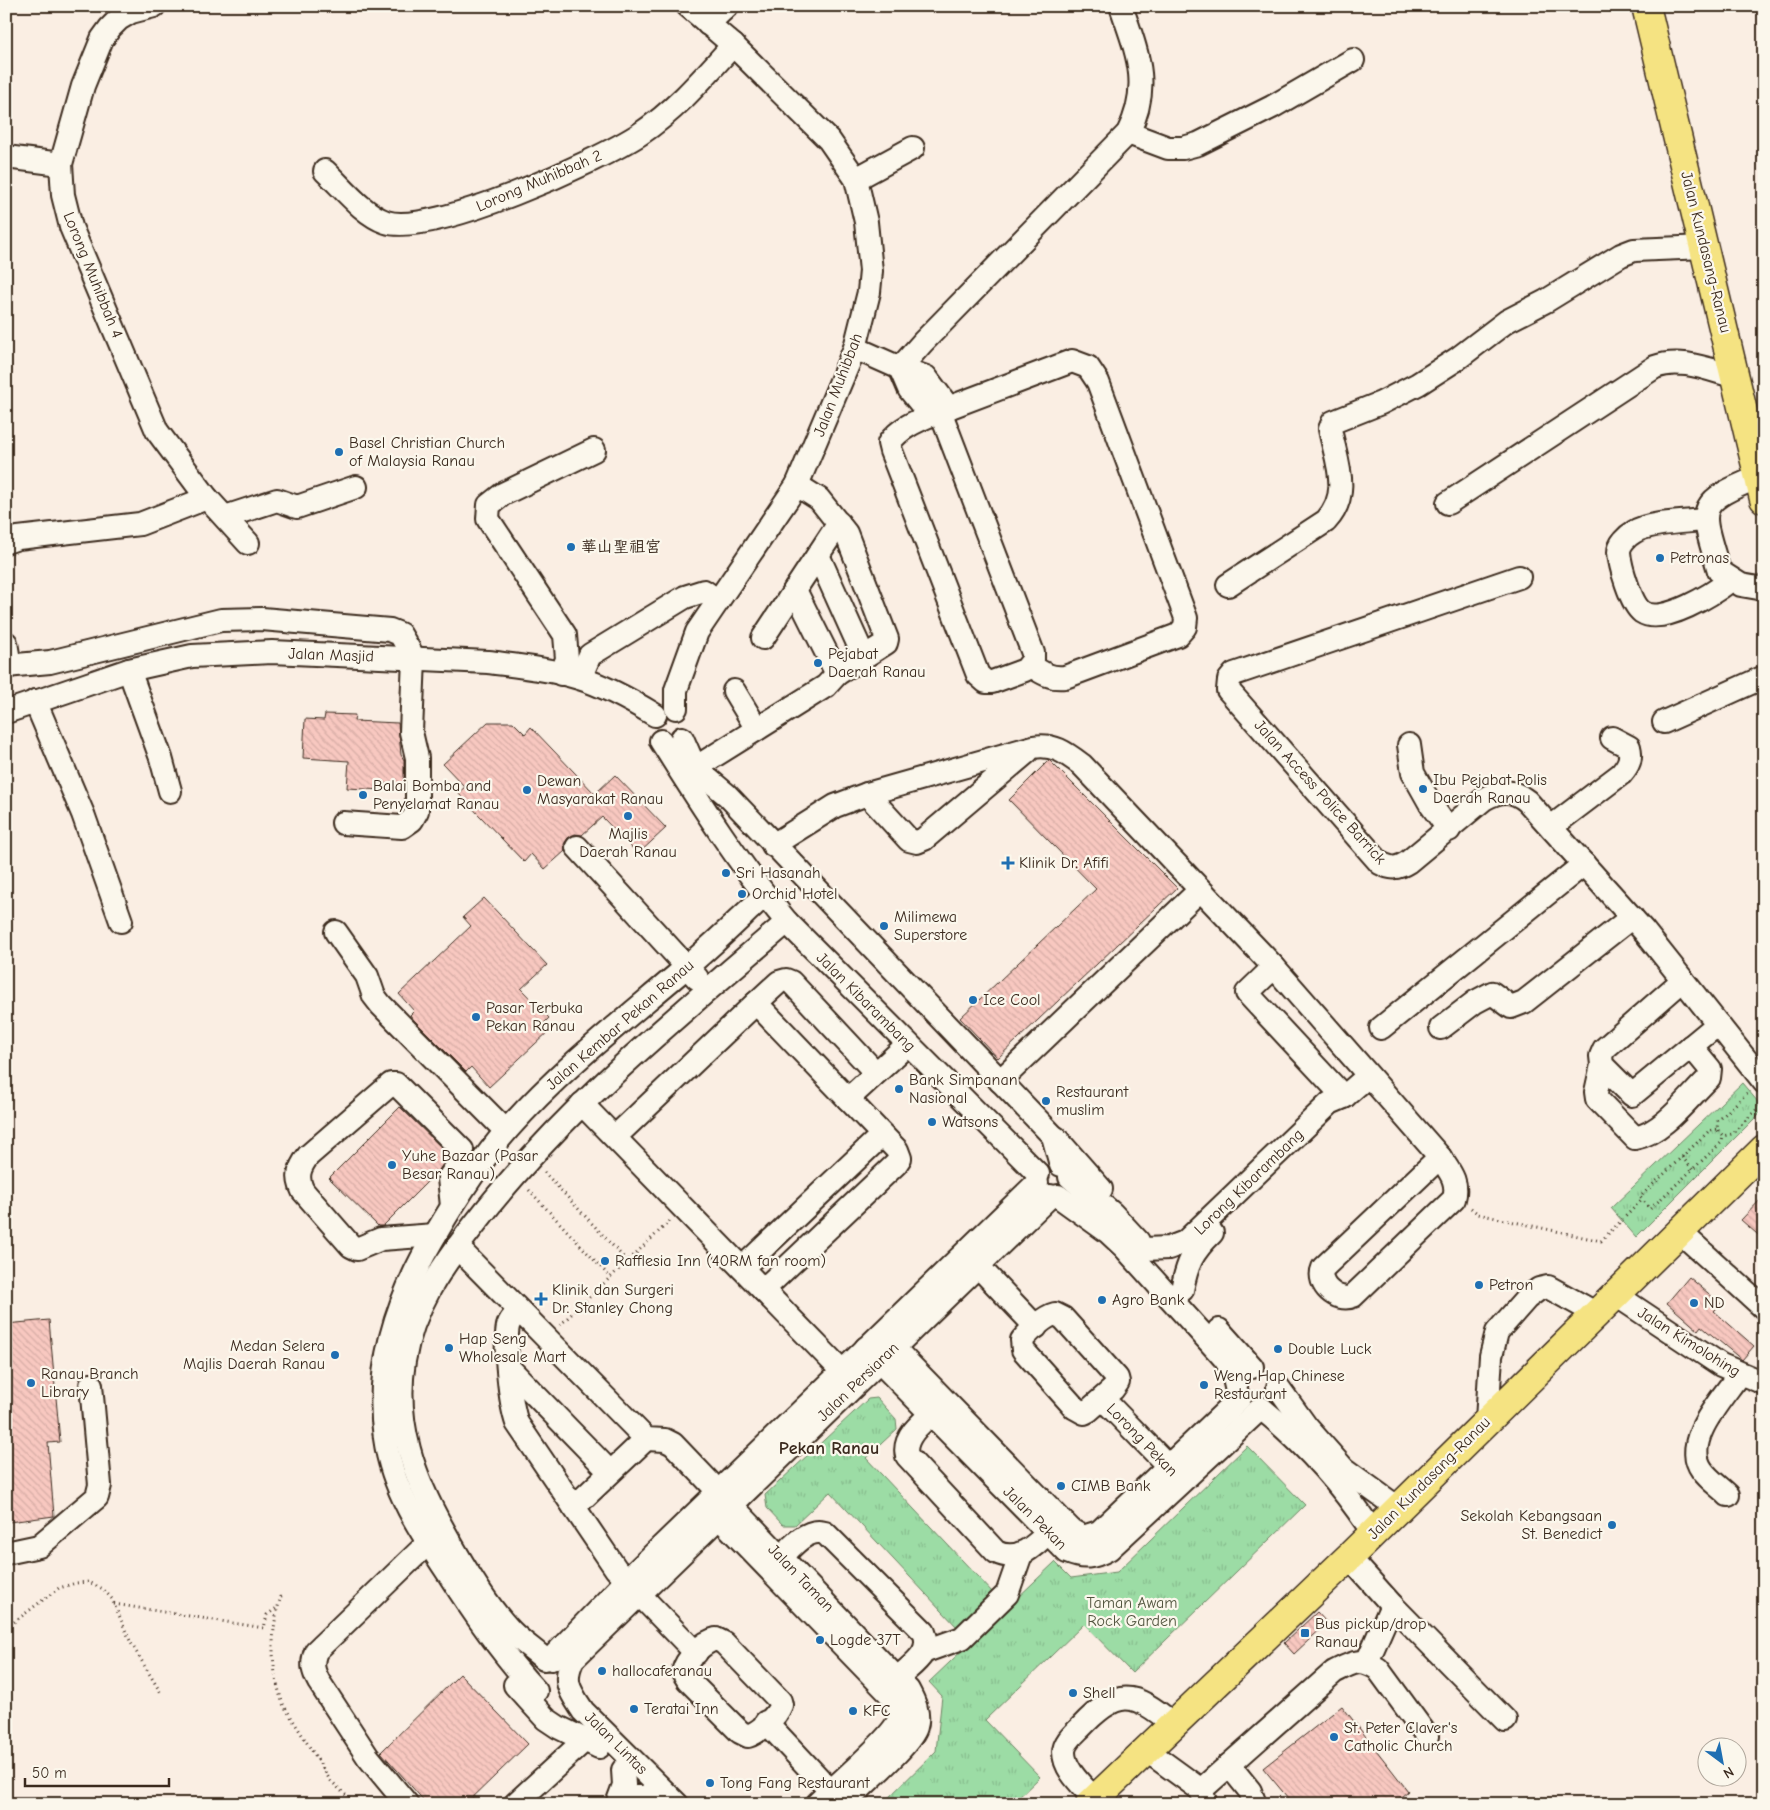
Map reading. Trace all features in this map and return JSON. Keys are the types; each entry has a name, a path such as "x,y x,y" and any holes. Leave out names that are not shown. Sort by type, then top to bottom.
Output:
{"highway":[{"name":"Jalan Kundasang-Ranau","path":"1646,6 1761,488"},
{"name":"Jalan Kundasang-Ranau","path":"1092,1802 1350,1558 1487,1420 1764,1149"}],"street":[{"name":"Lorong Muhibbah 4","path":"154,6 131,12 119,19 102,39 83,86 61,164 62,195 71,227 157,431 207,498 248,543"},
{"name":"Jalan Muhibbah","path":"676,708 676,690 697,632 797,485 855,348 869,292 871,271 866,222 856,179 829,140 733,45 688,6"},
{"path":"708,24 727,6"},
{"path":"900,368 923,342 1128,133 1137,113 1142,82 1139,60 1121,6"},
{"name":"Lorong Muhibbah 2","path":"326,172 371,214 386,222 402,225 420,224 466,212 571,169 641,133 679,102 733,45"},
{"path":"1128,133 1168,148 1183,148 1198,144 1272,107 1353,60"},
{"path":"856,179 913,148"},
{"path":"6,157 61,164"},
{"path":"1228,585 1326,521 1333,514 1341,494 1341,484 1330,429 1334,422 1381,403 1418,384 1457,359 1507,321 1546,301 1628,252 1649,248 1705,247"},
{"path":"855,348 926,377 940,411 1033,653 1030,665 1025,670 992,682 986,682 978,675 891,451 890,443 894,436 919,419 940,411 1072,362 1088,367 1098,382 1186,618 1185,627 1178,635 1066,677 1055,678 1030,665"},
{"path":"1448,503 1655,366 1666,362 1682,363 1736,377"},
{"path":"571,676 565,635 488,519 489,505 503,494 594,450"},
{"path":"797,485 819,499 840,523 851,544 887,639 886,643 837,674 826,686 695,768 728,795 773,845 1053,1136 1115,1204 1138,1241"},
{"path":"224,517 277,500 297,506 356,487"},
{"path":"1761,488 1723,492 1713,500 1706,510 1705,520 1719,571 1741,585 1764,589"},
{"path":"6,542 18,538 140,524 207,498"},
{"path":"1705,520 1635,531 1623,541 1619,551 1632,600 1642,612 1657,616 1689,606 1711,595 1731,580"},
{"path":"763,638 840,523"},
{"path":"818,555 864,657"},
{"name":"Jalan Access Police Barrick","path":"1518,577 1234,674 1228,680 1228,690 1380,863 1389,868 1399,868 1449,830 1484,799 1495,793 1506,791 1517,794 1528,801 1632,917 1762,1080"},
{"path":"795,590 837,674"},
{"path":"571,676 590,655 685,597 704,591 718,601"},
{"path":"6,643 8,666 50,662 221,620 262,619 390,630 400,634 414,658 411,732 418,758 417,811 412,820 402,827 343,823"},
{"name":"Jalan Masjid","path":"6,712 129,670 192,656 272,652 488,662 571,676 636,704 654,715"},
{"path":"129,670 161,758 170,791"},
{"path":"1664,722 1764,677"},
{"path":"734,691 757,729"},
{"path":"35,701 82,814 121,922"},
{"path":"664,708 676,708 681,711 687,721 687,727 671,739 653,732 652,721 654,715 664,708"},
{"path":"1551,827 1621,774 1628,765 1631,755 1629,747 1612,738"},
{"name":"Jalan Kibarambang","path":"671,739 695,768 728,841"},
{"name":"Jalan Kibarambang","path":"671,739 700,803 765,895 787,922 1046,1187 1102,1227 1124,1248 1225,1359 1232,1370 1238,1392"},
{"path":"773,845 835,806 867,794 1033,747 1044,745 1056,748 1082,764 1199,890 1274,967 1440,1157 1455,1180 1454,1199 1353,1296 1346,1299 1338,1297 1322,1282 1320,1274 1323,1268 1440,1157"},
{"path":"1409,745 1414,773 1431,806 1449,830"},
{"path":"867,794 909,840 916,842 924,839 1033,747"},
{"path":"577,847 708,990"},
{"path":"1381,1028 1584,864"},
{"path":"1000,1081 1199,890"},
{"name":"Jalan Kembar Pekan Ranau","path":"538,1693 508,1660 476,1617 428,1543 402,1495 392,1467 385,1439 382,1404 384,1368 400,1301 414,1270 452,1206 506,1131 578,1058 687,967 765,895"},
{"path":"1441,1028 1475,1002 1492,993 1511,1006 1524,1002 1632,917"},
{"name":"Jalan Kembar Pekan Ranau","path":"548,1659 511,1631 456,1553 426,1497 414,1469 402,1424 401,1392 404,1361 411,1330 432,1283 457,1247 530,1158 582,1104 708,990 787,922"},
{"path":"336,932 367,976 374,996 381,1005 506,1131"},
{"path":"1274,967 1247,993 1344,1097"},
{"path":"615,1137 756,1003 779,982 786,980 791,982 876,1073"},
{"path":"1683,980 1604,1049 1601,1056 1602,1065 1596,1092 1597,1099 1635,1138 1644,1136 1657,1129 1709,1078 1710,1070 1691,1046"},
{"path":"756,1003 897,1150 900,1158 896,1164 763,1290"},
{"path":"1282,1030 1308,1006"},
{"path":"1611,1115 1632,1095 1718,1024"},
{"path":"848,1099 908,1044"},
{"path":"1602,1065 1632,1095"},
{"name":"Lorong Kibarambang","path":"1138,1241 1169,1248 1185,1242 1330,1103 1344,1097 1368,1076"},
{"path":"435,1235 382,1239 357,1249 351,1246 303,1191 299,1183 298,1173 301,1165 308,1156 391,1084 396,1084 462,1150 462,1159 449,1178 452,1206"},
{"name":"Lorong Kibarambang","path":"1182,1290 1186,1267 1194,1252 1339,1112 1344,1097"},
{"path":"582,1104 842,1372"},
{"path":"742,1268 882,1135"},
{"path":"1053,1136 1066,1171 1069,1187 1046,1187 1040,1169 1050,1163 1066,1171 1112,1213 1252,1367"},
{"name":"Jalan Persiaran","path":"718,1504 842,1372 880,1348 978,1266 1046,1187"},
{"name":"Jalan Persiaran","path":"548,1659 633,1587 1046,1187"},
{"path":"1680,1232 1764,1307"},
{"path":"457,1247 646,1439 574,1506"},
{"path":"978,1266 1036,1327"},
{"name":"Jalan Kimolohing","path":"1487,1420 1491,1356 1497,1332 1527,1298 1540,1289 1548,1287 1606,1305 1739,1374 1764,1383"},
{"path":"520,1310 511,1319 508,1326 508,1367 512,1408 517,1423 616,1568 696,1653"},
{"name":"Lorong Pekan","path":"1055,1314 1063,1318 1117,1378 1116,1386 1103,1399 1084,1413 1075,1408 1023,1350 1022,1340 1050,1315 1055,1314"},
{"name":"Jalan Pekan","path":"880,1348 1054,1526 1067,1552 1087,1558 1098,1556 1109,1550 1175,1474 1238,1392"},
{"path":"508,1367 610,1472"},
{"path":"1373,1533 1335,1480 1293,1434 1261,1408 1249,1406 1238,1392 1241,1374 1252,1367 1265,1367 1275,1375 1278,1388 1306,1426 1344,1469 1398,1508"},
{"path":"1728,1495 1703,1471 1696,1450 1700,1432 1739,1374"},
{"path":"6,1553 39,1546 90,1505 97,1496 100,1485 91,1385"},
{"path":"1261,1408 1273,1400 1278,1388"},
{"name":"Lorong Pekan","path":"1103,1399 1175,1474"},
{"path":"938,1408 907,1442 905,1449 910,1463 996,1552 1012,1557 1021,1554 1054,1526"},
{"name":"Jalan Pekan","path":"1175,1474 1261,1408"},
{"name":"Jalan Taman","path":"646,1439 665,1440 673,1444 718,1504 776,1565 889,1693 898,1708 899,1716 892,1732 833,1801"},
{"path":"776,1565 806,1534 817,1530 825,1533 924,1632 928,1642 926,1651"},
{"path":"398,1801 314,1674 312,1662 316,1651 428,1543"},
{"path":"898,1678 926,1651 962,1638 1007,1594 1021,1554"},
{"path":"1350,1558 1392,1605 1505,1720"},
{"name":"Jalan Taman","path":"776,1565 898,1678 915,1702 916,1728 907,1741 833,1801"},
{"name":"Jalan Persiaran","path":"566,1676 573,1659 633,1587"},
{"path":"1367,1662 1392,1605"},
{"path":"476,1617 487,1654 546,1719 558,1728 593,1743 515,1804"},
{"path":"716,1639 730,1650 780,1701 780,1708 766,1722 753,1735 748,1736 740,1732 684,1676 684,1666 710,1640 716,1639"},
{"path":"548,1659 562,1665 566,1682 559,1692 547,1696 538,1693 530,1681 531,1670 548,1659"},
{"path":"1146,1750 1204,1797 1229,1765 1334,1672 1352,1663 1367,1662 1378,1669 1427,1736"},
{"name":"Jalan Lintas","path":"566,1676 571,1692 583,1711 677,1804"},
{"name":"Jalan Lintas","path":"538,1693 582,1729 593,1743 653,1800"},
{"path":"1092,1802 1065,1760 1064,1750 1067,1741 1099,1708 1118,1699 1139,1700 1151,1706 1173,1724"},
{"path":"766,1722 833,1801"},
{"path":"1229,1765 1250,1791 1255,1804"},
{"path":"618,1804 624,1785 623,1770"},
{"path":"618,1804 636,1797 653,1800"}],"path":[{"path":"1723,1136 1717,1129 1718,1121 1762,1080"},
{"path":"1723,1136 1732,1134 1764,1102"},
{"path":"1717,1129 1710,1130 1640,1197 1650,1209 1722,1142 1723,1136"},
{"path":"1682,1157 1693,1170"},
{"path":"530,1158 627,1261"},
{"path":"515,1175 610,1277"},
{"path":"1455,1194 1478,1214 1601,1241 1642,1200"},
{"path":"547,1338 683,1208"},
{"path":"6,1628 60,1588 76,1583 89,1582 103,1589 113,1604 131,1643 162,1694"},
{"path":"281,1596 272,1637 278,1690 283,1704 330,1780 355,1804"},
{"path":"113,1604 264,1628 268,1615 278,1607"}],"green space":[{"path":"1742,1083 1764,1109 1636,1237 1611,1208"},
{"path":"877,1398 896,1419 897,1429 866,1458 994,1594 958,1628 830,1492 795,1525 783,1525 767,1508 765,1495 868,1399"},
{"name":"Taman Awam Rock Garden","path":"1247,1446 1305,1505 1132,1673 1084,1624 985,1720 1040,1777 1012,1804 882,1804 936,1751 942,1696 929,1682 1055,1562 1071,1578 1117,1572"}],"building":[{"path":"325,714 355,715 354,721 398,723 401,755 404,760 404,785 384,784 383,790 347,788 349,761 303,758 305,719 324,720"},
{"name":"Dewan Masyarakat Ranau","path":"488,722 513,722 525,734 531,727 595,794 615,775 666,828 638,854 602,817 582,835 575,834 568,838 564,844 565,851 545,869 531,854 524,862 458,793 465,787 443,764"},
{"path":"1049,760 1177,888 998,1058 960,1018 1096,889 1009,800"},
{"path":"484,898 547,965 521,989 549,1018 543,1024 549,1031 489,1087 471,1067 466,1072 414,1020 410,1015 414,1011 399,994 471,926 463,917"},
{"name":"Yuhe Bazaar (Pasar Besar Ranau)","path":"400,1107 449,1155 439,1170 383,1226 378,1226 329,1178"},
{"path":"1764,1196 1764,1240 1741,1220"},
{"path":"1689,1277 1721,1304 1714,1311 1754,1346 1742,1360 1701,1326 1698,1330 1667,1303"},
{"name":"Ranau Branch Library","path":"49,1320 60,1442 48,1443 54,1516 9,1522 8,1517 6,1517 6,1324"},
{"path":"1317,1612 1327,1623 1294,1654 1284,1643"},
{"path":"460,1674 528,1744 466,1804 427,1804 381,1752"},
{"name":"St. Peter Claver's Catholic Church","path":"1342,1706 1408,1791 1393,1804 1293,1804 1263,1768"}],"place":[{"name":"Basel Christian Church of Malaysia Ranau","path":"339,452"},
{"name":"華山聖祖宮","path":"571,547"},
{"name":"Petronas","path":"1660,558"},
{"name":"Pejabat Daerah Ranau","path":"818,663"},
{"name":"Ibu Pejabat Polis Daerah Ranau","path":"1423,789"},
{"name":"Dewan Masyarakat Ranau","path":"527,790"},
{"name":"Balai Bomba and Penyelamat Ranau","path":"363,795"},
{"name":"Majlis Daerah Ranau","path":"628,816"},
{"name":"Klinik Dr. Afifi","path":"1008,863"},
{"name":"Sri Hasanah","path":"726,873"},
{"name":"Orchid Hotel","path":"742,894"},
{"name":"Milimewa Superstore","path":"884,926"},
{"name":"Ice Cool","path":"973,1000"},
{"name":"Pasar Terbuka Pekan Ranau","path":"476,1017"},
{"name":"Bank Simpanan Nasional","path":"899,1089"},
{"name":"Restaurant muslim","path":"1046,1101"},
{"name":"Watsons","path":"932,1122"},
{"name":"Yuhe Bazaar (Pasar Besar Ranau)","path":"392,1165"},
{"name":"Rafflesia Inn (40RM fan room)","path":"605,1261"},
{"name":"Petron","path":"1479,1285"},
{"name":"Klinik dan Surgeri Dr. Stanley Chong","path":"541,1299"},
{"name":"Agro Bank","path":"1102,1300"},
{"name":"ND","path":"1694,1303"},
{"name":"Hap Seng Wholesale Mart","path":"449,1348"},
{"name":"Double Luck","path":"1278,1349"},
{"name":"Medan Selera Majlis Daerah Ranau","path":"335,1355"},
{"name":"Ranau Branch Library","path":"31,1383"},
{"name":"Weng Hap Chinese Restaurant","path":"1204,1385"},
{"name":"CIMB Bank","path":"1061,1486"},
{"name":"Sekolah Kebangsaan St. Benedict","path":"1612,1525"},
{"name":"Bus pickup/drop Ranau","path":"1305,1633"},
{"name":"Logde 37T","path":"820,1640"},
{"name":"hallocaferanau","path":"602,1671"},
{"name":"Shell","path":"1073,1693"},
{"name":"Teratai Inn","path":"634,1709"},
{"name":"KFC","path":"853,1711"},
{"name":"St. Peter Claver's Catholic Church","path":"1334,1737"},
{"name":"Tong Fang Restaurant","path":"710,1783"}],"district":[{"name":"Pekan Ranau","path":"829,1448"}]}
